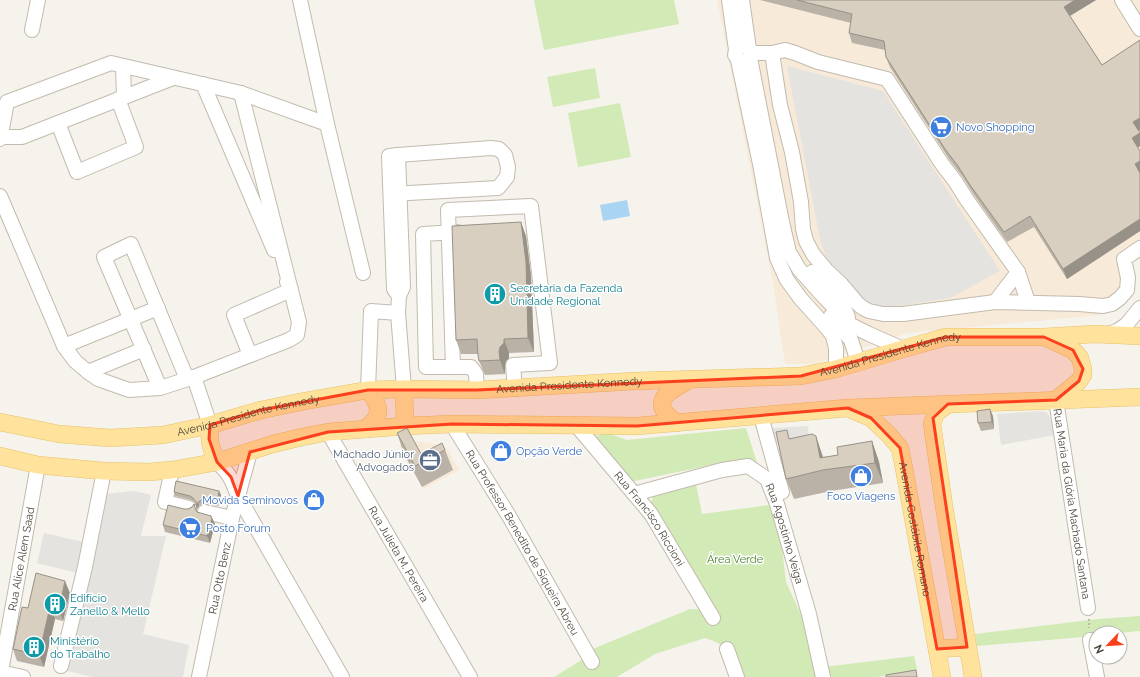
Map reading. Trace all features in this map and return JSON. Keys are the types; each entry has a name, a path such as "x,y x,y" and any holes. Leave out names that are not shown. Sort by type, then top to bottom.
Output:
{"main road":[{"name":"Avenida Presidente Kennedy","path":"0,422 59,434 110,438 163,435 210,425 261,410 368,390 515,389 691,379 801,376 836,369 903,348 946,337 1044,337 1108,334 1140,336"},
{"path":"1044,337 1073,350 1080,358 1083,369 1079,381 1056,400"},
{"path":"677,423 669,417 662,405 662,400 671,390 691,379"},
{"path":"404,389 405,426"},
{"path":"365,429 376,420 378,412 377,404 368,390"},
{"path":"0,456 38,465 104,471 149,472 172,470 218,462 280,442 328,432 365,429 452,424 637,426 848,408 1140,397"},
{"path":"948,404 936,413 932,424 973,677"},
{"name":"Avenida Costábile Romano","path":"848,408 871,418 900,448 942,677"},
{"path":"210,425 209,439 212,450 218,462"},
{"path":"937,649 967,647"}],"street":[{"path":"32,30 38,0"},
{"path":"300,0 327,124 363,273"},
{"path":"729,0 744,54 789,252 799,269 816,273 843,304 850,325 903,348"},
{"path":"742,0 744,54 760,164 777,258 787,280 801,299 833,336 836,348 836,369"},
{"path":"1122,0 1140,29"},
{"path":"744,54 772,53 785,50 818,62 887,79 942,164 1018,272 1028,302"},
{"path":"772,53 780,105 792,152 806,241 813,254 827,271 841,284 855,301 869,312 903,314 995,302 1028,302 1103,306 1112,304 1127,290 1128,278 1124,259 1140,248"},
{"path":"173,78 22,137 0,138 7,102 111,63 241,93 327,124"},
{"path":"58,123 77,172 136,146 121,98 123,66"},
{"path":"203,84 291,290"},
{"path":"0,196 64,346 75,361 98,379 129,390 160,388 289,340 297,335 299,322 241,93"},
{"path":"395,194 498,188 507,177 508,167 505,155 499,149 491,148 398,155 395,194 403,287 399,296 398,313 404,389"},
{"path":"776,191 792,184 797,180"},
{"path":"453,368 448,210 531,206 550,362 513,365 515,389"},
{"path":"517,228 533,227"},
{"path":"471,231 423,234 426,368 471,367 476,374 477,390"},
{"path":"160,388 104,258 131,244 210,425"},
{"path":"995,302 1018,272"},
{"path":"784,274 807,285 851,340 858,362"},
{"path":"250,355 234,315 291,290"},
{"path":"64,346 158,308"},
{"path":"1108,334 1117,331 1126,325 1140,308"},
{"path":"368,390 371,311 398,313"},
{"path":"88,372 144,349"},
{"name":"Rua Maria da Glória Machado Santana","path":"1056,400 1088,608"},
{"path":"761,416 782,492"},
{"name":"Rua Professor Benedito de Siqueira Abreu","path":"452,424 509,516 592,662"},
{"name":"Rua Francisco Riccioni","path":"577,426 651,514 713,618"},
{"name":"Rua Julieta M. Pereira","path":"328,432 470,677"},
{"name":"Rua Otto Benz","path":"199,677 232,518 250,452"},
{"path":"218,462 226,469 231,477 238,496 342,677"},
{"name":"Rua Alice Alem Saad","path":"1,674 38,465"},
{"name":"Rua Agostinho Veiga","path":"634,494 722,470 748,466 767,479 777,504 809,614 823,677"},
{"path":"172,470 165,502 189,508"},
{"path":"61,666 85,567 104,471"},
{"path":"205,512 232,518"},
{"path":"727,649 737,677"},
{"path":"1094,665 1096,677"},
{"path":"1,674 23,677"}],"path":[{"path":"1088,608 1089,625"}],"highlighted area":[{"path":"946,337 1044,337 1073,350 1083,369 1079,381 1056,400 948,404 933,418 967,647 937,649 900,448 871,418 848,408 637,426 452,424 328,432 250,452 238,496 231,477 217,462 209,439 210,425 261,410 368,390 477,390 801,376"}],"shaded area":[{"name":"Novo Shopping","path":"717,0 1140,0 1140,254 1132,262 1122,305 1100,315 908,333 814,364 785,364 773,283"},
{"path":"787,66 883,91 1000,271 950,298 906,305 881,307 862,298 829,265 820,240"},
{"path":"1040,411 1046,412 1049,415 1055,435 1001,445 997,414"},
{"path":"808,426 809,439 775,444 772,428"},
{"name":"Machado Júnior Advogados","path":"415,441 441,445 448,450 459,470 423,489 400,446"},
{"path":"134,491 151,495 141,536 166,536 143,634 189,645 183,677 92,677 64,670 85,575 37,563 44,533 92,544 104,494"}],"green space":[{"path":"534,0 674,0 679,24 544,50"},
{"path":"595,68 600,98 553,107 547,77"},
{"path":"620,103 631,157 578,167 568,113"},
{"path":"746,428 759,469 738,462 716,464 625,483 594,437 607,433 627,440"},
{"name":"Área Verde","path":"696,484 702,514 777,504 786,582 815,645 819,677 737,677 727,649 716,642 705,638 655,654 617,677 554,677 588,656 590,650 690,609 711,610 649,510 654,494"},
{"path":"1140,616 1140,631 1128,632 1128,625 1088,625 1088,637 977,646 975,634 1098,619"},
{"path":"914,656 917,670 877,677 827,677 824,667"}],"water":[{"path":"627,200 630,216 603,221 600,205"}],"building":[{"path":"797,0 1075,0 1064,7 1102,65 1140,40 1140,118 1133,122 1140,133 1132,138 1140,151 1140,161 1135,164 1140,173 1140,219 1063,269 1030,216 1004,232 945,149 886,57 884,41 849,33 852,14"},
{"name":"Secretaria da Fazenda Unidade Regional","path":"521,222 526,262 528,338 504,339 504,343 500,347 499,351 500,360 479,361 477,339 456,340 452,226"},
{"path":"990,409 992,422 978,423 977,411"},
{"path":"407,428 421,454 442,443 445,450 415,466 397,433"},
{"path":"787,430 789,439 812,434 816,436 820,458 838,455 837,447 872,441 875,463 823,470 786,479 776,432"},
{"path":"176,481 219,491 217,503 202,500 196,505 196,502 190,496 174,492"},
{"path":"194,504 197,512 211,516 212,518 207,536 163,525 168,505 188,509"},
{"path":"36,573 65,581 59,609 50,607 39,655 13,649 22,607 28,608"},
{"path":"916,670 917,677 886,677 886,675"}],"place":[{"name":"Novo Shopping","path":"941,127"},
{"name":"Secretaria da Fazenda Unidade Regional","path":"495,294"},
{"name":"Opção Verde","path":"501,451"},
{"name":"Machado Júnior Advogados","path":"430,460"},
{"name":"Foco Viagens","path":"861,476"},
{"name":"Movida Seminovos","path":"314,500"},
{"name":"Posto Forum","path":"190,528"},
{"name":"Edifício Zanello & Mello","path":"55,604"},
{"name":"Ministério do Trabalho","path":"34,647"}]}
